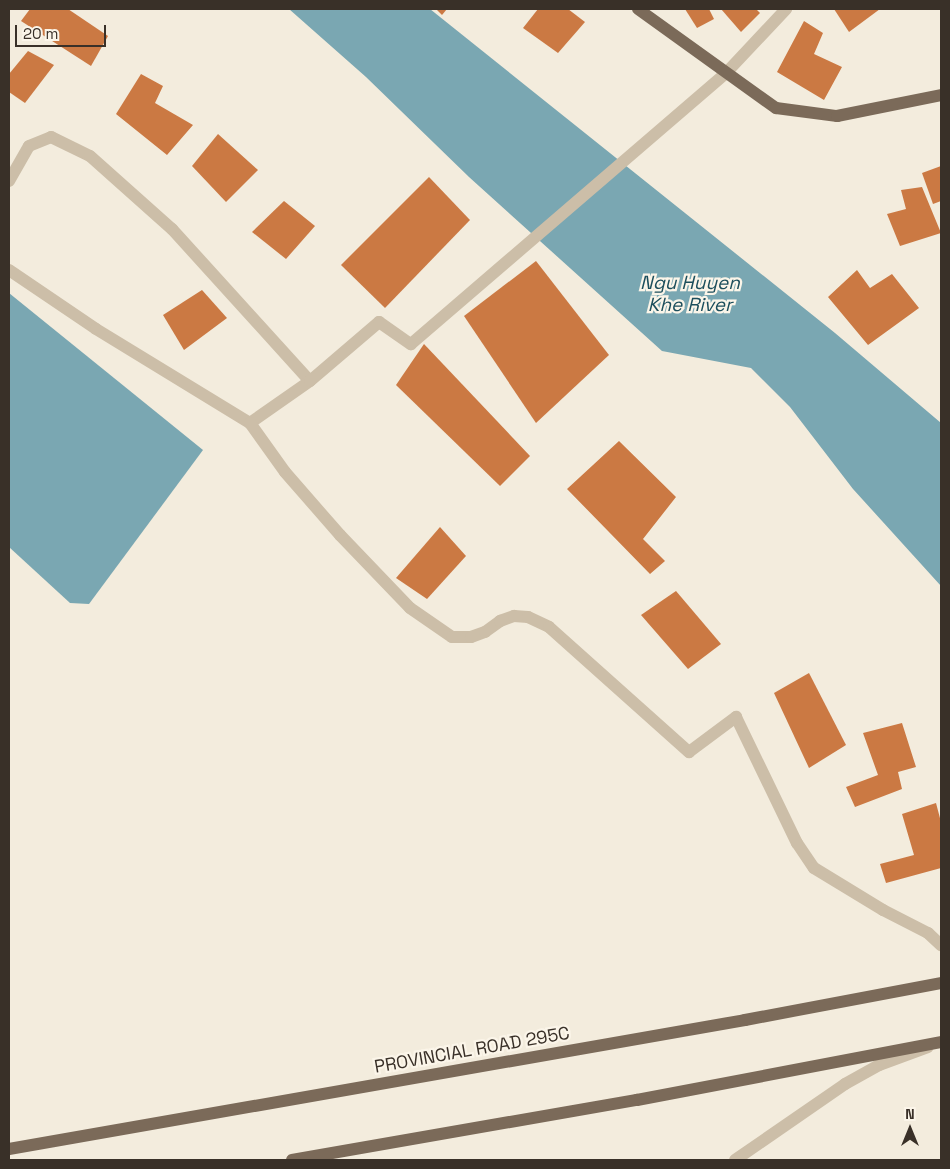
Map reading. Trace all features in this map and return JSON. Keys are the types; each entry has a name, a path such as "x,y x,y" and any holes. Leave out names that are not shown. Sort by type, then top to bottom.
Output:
{"main road":[{"path":"638,9 776,108 836,116 941,95"},
{"name":"PROVINCIAL ROAD 295C","path":"9,1149 725,1024 941,983"},
{"path":"292,1160 637,1100 941,1041"}],"street":[{"path":"250,423 310,381 379,322 410,344 726,73 786,9"},
{"path":"9,181 29,146 51,137 90,156 172,230 310,381"},
{"path":"9,270 96,329 250,423 285,472 359,554 410,608 452,637 471,637 485,632 500,621 514,616 528,617 549,627 689,752 736,716 797,843 814,868 867,901 928,933 941,944"},
{"path":"735,1160 845,1084 879,1065 904,1058 941,1041"}],"water":[{"name":"Ngu Huyen Khe River","path":"289,9 430,9 835,333 941,423 941,586 853,489 790,407 751,368 662,351 469,177 366,77"},
{"path":"9,293 203,450 89,604 70,603 9,547"}],"building":[{"path":"30,9 68,9 108,36 91,66 21,21"},
{"path":"436,9 447,9 442,15"},
{"path":"538,9 568,9 585,22 558,53 523,28"},
{"path":"685,9 709,9 714,19 697,28"},
{"path":"721,9 756,9 760,13 741,32"},
{"path":"834,9 880,9 849,32"},
{"path":"804,21 823,33 814,54 842,67 824,100 777,72"},
{"path":"28,51 54,65 25,103 9,92 9,74"},
{"path":"141,74 163,86 155,103 193,125 167,155 116,114"},
{"path":"218,134 258,170 226,202 192,166"},
{"path":"941,166 941,201 933,204 922,173"},
{"path":"429,177 470,220 385,308 341,265"},
{"path":"922,187 941,233 900,246 887,214 906,209 901,190"},
{"path":"284,201 315,226 286,259 252,232"},
{"path":"536,261 609,355 536,423 464,316"},
{"path":"857,270 870,288 892,274 919,308 868,345 828,297"},
{"path":"202,290 227,318 184,350 163,315"},
{"path":"424,344 530,456 500,486 396,385"},
{"path":"619,441 676,497 643,539 665,561 650,574 567,489"},
{"path":"440,527 466,556 427,599 396,578"},
{"path":"676,591 721,644 688,669 641,615"},
{"path":"809,673 846,745 809,768 774,693"},
{"path":"902,723 916,767 898,772 902,789 855,807 846,787 878,775 863,733"},
{"path":"936,803 941,822 941,868 886,883 880,864 914,855 902,814"}]}
